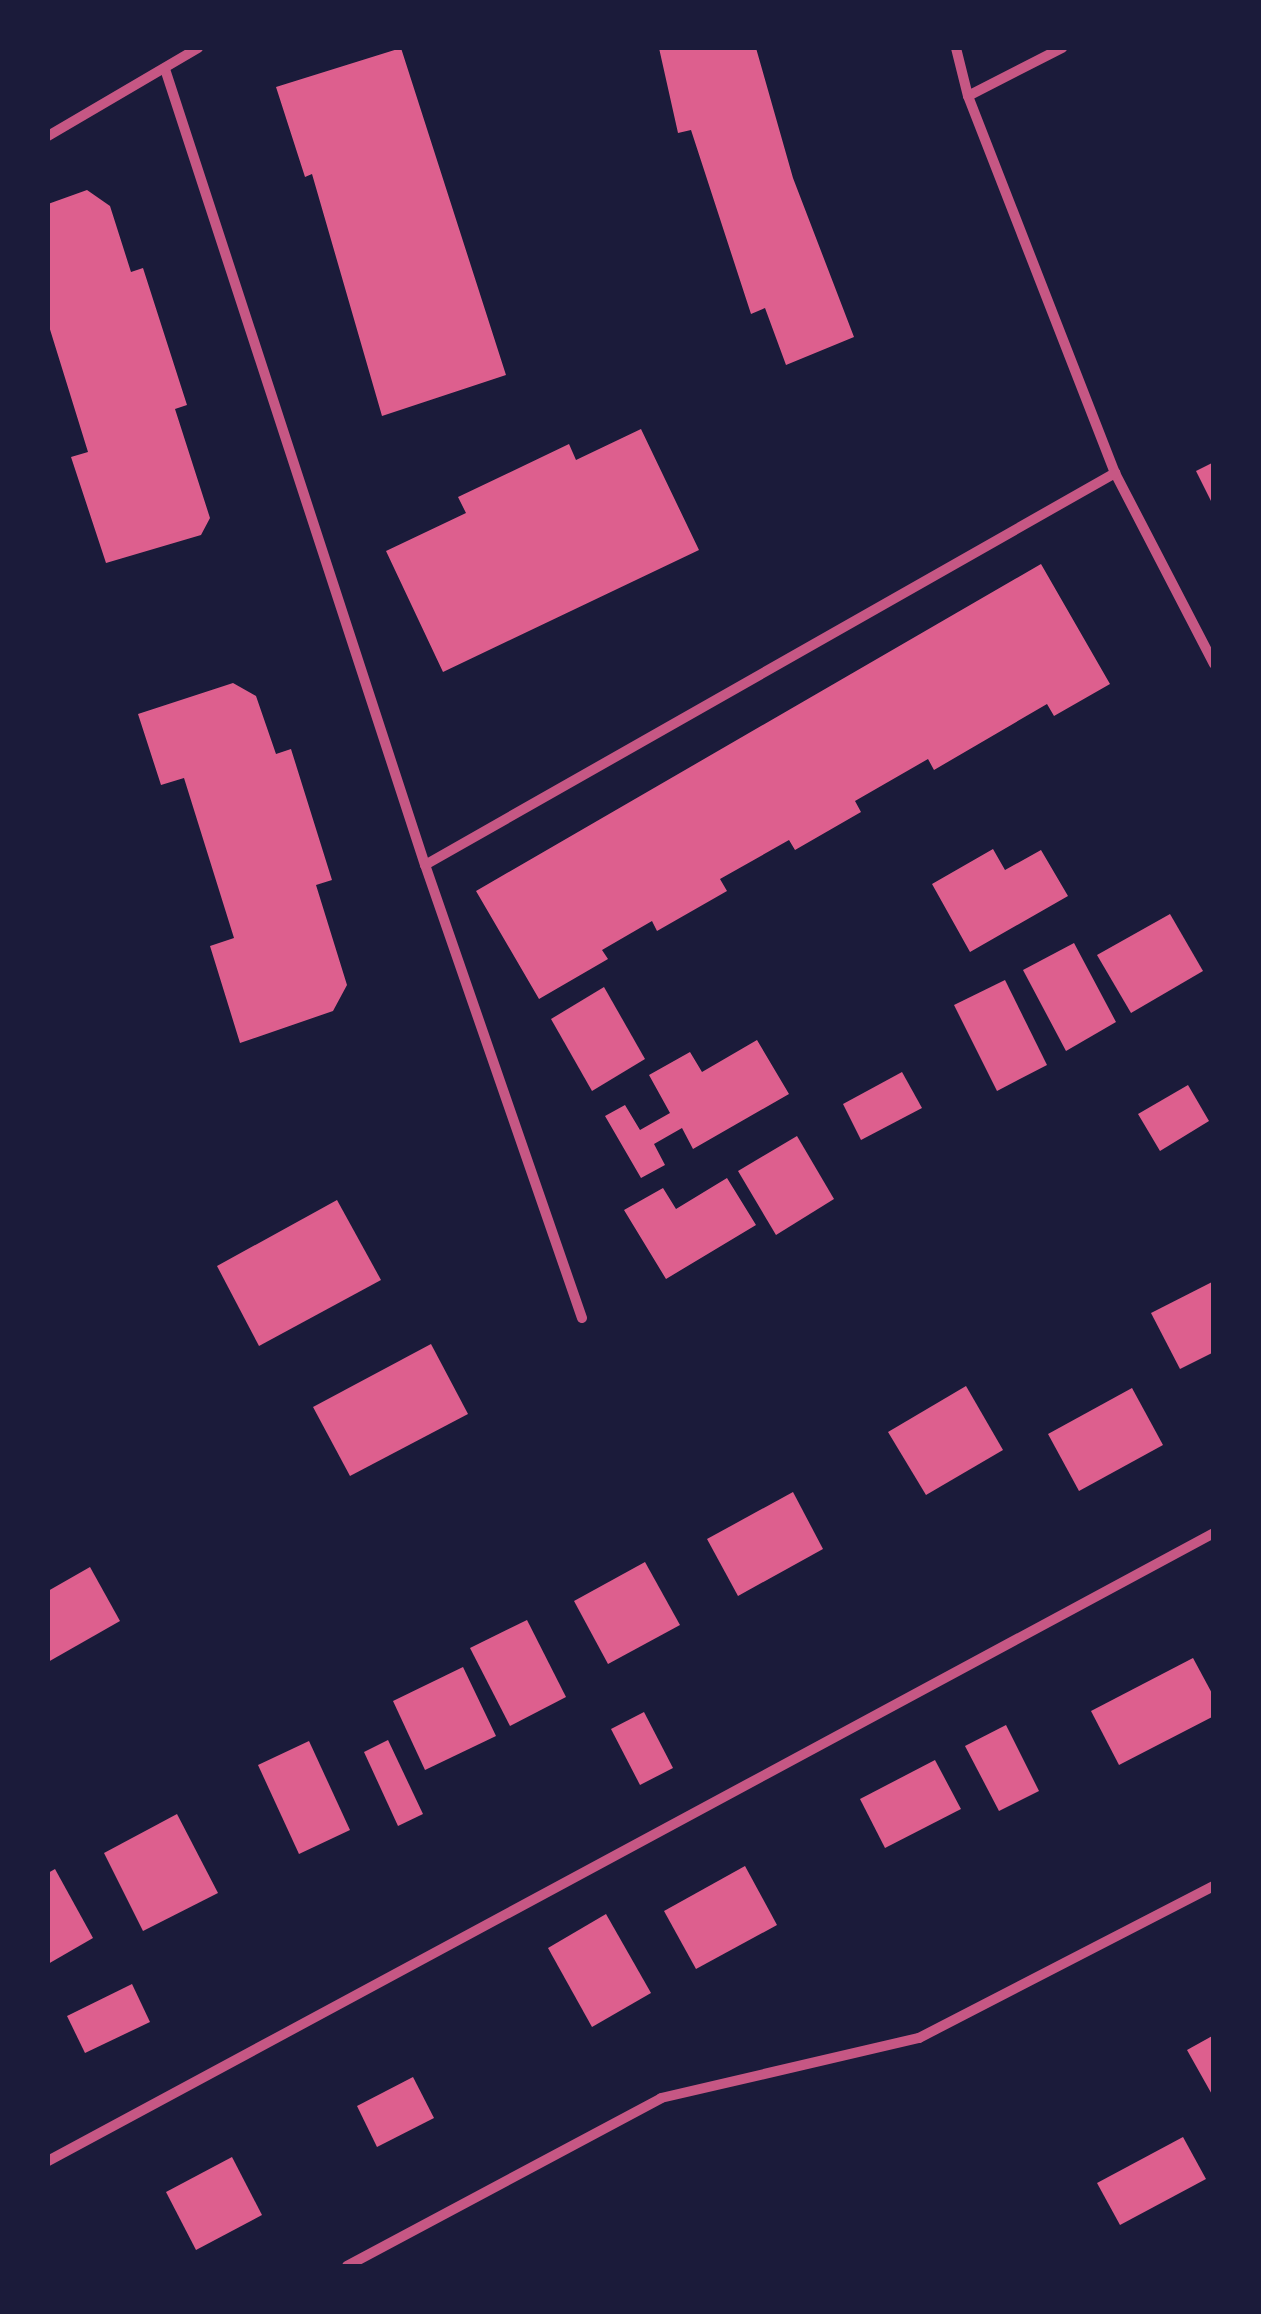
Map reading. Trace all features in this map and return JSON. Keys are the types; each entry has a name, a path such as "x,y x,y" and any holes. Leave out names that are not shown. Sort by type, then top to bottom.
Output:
{"street":[{"path":"48,136 198,48"},
{"path":"956,48 968,96 1114,473 1214,664"},
{"path":"968,96 1062,48"},
{"path":"165,69 425,865 582,1318"},
{"path":"425,865 1114,473"},
{"path":"48,2161 1214,1533"},
{"path":"347,2266 661,2098 919,2038 1214,1886"}],"building":[{"path":"401,48 506,375 382,416 312,174 305,177 276,87"},
{"path":"659,48 756,48 793,178 854,337 786,365 765,308 751,314 691,130 678,133"},
{"path":"87,190 110,206 131,272 143,268 187,405 175,409 210,518 201,535 106,563 71,457 88,452 48,323 48,204"},
{"path":"641,429 699,550 443,672 386,551 466,513 458,497 569,444 576,460"},
{"path":"1214,462 1214,507 1196,471"},
{"path":"1041,564 1110,684 1054,716 1047,704 934,770 928,759 855,801 861,812 795,850 789,840 720,879 727,891 657,931 652,921 602,950 608,959 539,999 476,891"},
{"path":"233,683 256,696 276,754 291,749 332,880 316,885 347,985 333,1011 240,1043 210,946 234,938 184,778 161,785 138,714"},
{"path":"993,849 1005,870 1041,850 1068,896 970,952 932,884"},
{"path":"1170,914 1203,971 1131,1013 1097,955"},
{"path":"1074,943 1116,1022 1066,1051 1023,970"},
{"path":"1005,980 1047,1065 997,1091 954,1005"},
{"path":"604,987 645,1059 592,1091 551,1019"},
{"path":"757,1040 789,1094 693,1149 682,1128 654,1144 665,1165 641,1178 605,1116 625,1105 640,1130 670,1113 649,1075 690,1052 702,1072"},
{"path":"902,1072 922,1108 861,1140 843,1104"},
{"path":"1188,1085 1209,1121 1160,1151 1138,1114"},
{"path":"797,1136 834,1199 776,1235 738,1171"},
{"path":"727,1178 756,1225 666,1279 624,1210 663,1188 676,1209"},
{"path":"337,1200 381,1280 259,1346 217,1266"},
{"path":"1214,1281 1214,1352 1180,1369 1151,1313"},
{"path":"431,1344 468,1414 350,1476 313,1407"},
{"path":"966,1386 1003,1450 926,1495 888,1432"},
{"path":"1132,1388 1163,1445 1079,1491 1048,1434"},
{"path":"793,1492 823,1549 738,1596 707,1539"},
{"path":"645,1562 680,1625 608,1664 574,1601"},
{"path":"90,1567 120,1621 48,1662 48,1591"},
{"path":"527,1620 566,1697 510,1726 470,1648"},
{"path":"1193,1658 1214,1697 1214,1716 1119,1765 1091,1711"},
{"path":"463,1667 496,1736 425,1770 393,1701"},
{"path":"644,1712 673,1768 640,1785 611,1729"},
{"path":"1006,1725 1039,1791 999,1811 965,1746"},
{"path":"388,1740 423,1814 398,1826 364,1752"},
{"path":"309,1741 350,1830 299,1854 258,1765"},
{"path":"935,1760 961,1809 885,1848 860,1799"},
{"path":"177,1814 218,1893 143,1931 104,1853"},
{"path":"745,1866 777,1925 696,1969 664,1911"},
{"path":"55,1869 93,1938 48,1964 48,1873"},
{"path":"606,1914 651,1993 592,2027 548,1948"},
{"path":"132,1984 150,2022 85,2053 67,2016"},
{"path":"1214,2035 1214,2098 1187,2050"},
{"path":"413,2077 434,2118 377,2147 357,2106"},
{"path":"1183,2137 1206,2179 1120,2225 1097,2183"},
{"path":"232,2157 262,2215 196,2250 166,2192"}]}
